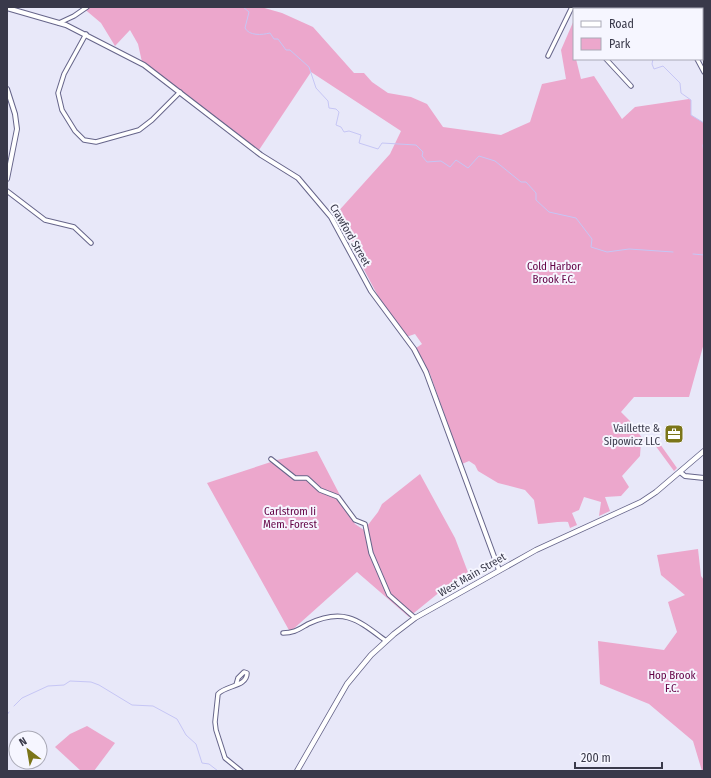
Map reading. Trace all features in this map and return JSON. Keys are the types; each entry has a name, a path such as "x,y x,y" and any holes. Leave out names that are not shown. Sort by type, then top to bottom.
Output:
{"main road":[{"name":"West Main Street","path":"297,770 348,684 362,666 386,641 415,618 556,539 641,502 656,492 704,451"}],"street":[{"path":"59,23 74,16 87,7"},
{"name":"Crawford Street","path":"7,8 59,23 86,34 148,68 261,155 298,178 331,217 377,300 412,346 426,372 499,570"},
{"path":"548,56 573,10"},
{"path":"86,34 64,74 58,93 62,110 75,131 84,140 96,142 139,130 152,120 180,92"},
{"path":"607,60 631,86"},
{"path":"698,60 704,72"},
{"path":"7,89 15,114 17,129 7,179"},
{"path":"7,191 45,220 74,227 91,243"},
{"path":"271,459 295,478 307,478 320,490 338,496 355,520 365,524 371,553 389,595 415,618"},
{"path":"680,472 685,476 704,478"},
{"path":"283,633 293,633 308,624 325,619 345,616 359,622 386,641"},
{"path":"236,685 225,688 218,694 215,722 225,758 240,771"}],"green space":[{"name":"Cold Harbor Brook F.C.","path":"82,7 261,7 282,13 313,27 354,73 364,73 372,82 388,93 411,97 427,104 443,127 501,135 530,122 542,84 566,79 561,50 573,22 573,60 576,60 581,79 594,76 622,119 635,107 689,99 691,100 691,115 704,123 704,343 689,397 634,397 621,412 631,422 642,438 655,437 677,468 674,471 652,441 641,442 640,456 622,476 629,487 621,496 605,497 610,511 599,516 601,502 584,497 579,510 572,513 577,525 570,528 568,522 538,524 534,500 525,490 498,483 478,471 475,465 469,461 462,464 430,374 416,348 422,344 415,334 406,337 378,296 335,215 390,154 401,131 311,72 259,150 142,62 138,44 130,30 115,46 101,23"},
{"name":"Carlstrom Ii Mem. Forest","path":"317,451 355,524 364,530 378,512 382,504 420,474 455,538 469,575 452,582 409,617 357,572 290,632 207,483 277,460"},
{"name":"Hop Brook F.C.","path":"698,549 701,576 704,580 704,771 702,771 693,741 649,704 600,684 598,641 664,650 677,632 668,602 685,595 661,575 657,555"},
{"path":"87,726 115,743 94,771 81,771 55,747 70,734"}],"waterway":[{"path":"243,7 249,12 245,28 247,31 253,34 270,33 274,39 278,39 286,50 290,50 309,67 316,88 328,101 329,108 336,109 339,112 336,125 341,127 344,132 349,131 361,135 359,143 378,149 382,143 416,145 423,152 422,156 427,162 441,161 450,167 456,160 468,168 479,156 495,161 521,182 526,182 536,193 536,200 549,212 576,218 592,239 591,247 607,252 629,249 673,252"},
{"path":"653,60 652,64 654,69 663,66 680,83 681,93 691,100 691,115 704,123"},
{"path":"704,143 704,154"},
{"path":"693,254 704,255"},
{"path":"14,706 22,698 48,686 64,685 70,681 91,682 99,685 132,705 153,706 177,719 186,735 196,744 202,763 209,764 218,771"}],"place":[{"name":"Vaillette & Sipowicz LLC","path":"674,434"}]}
